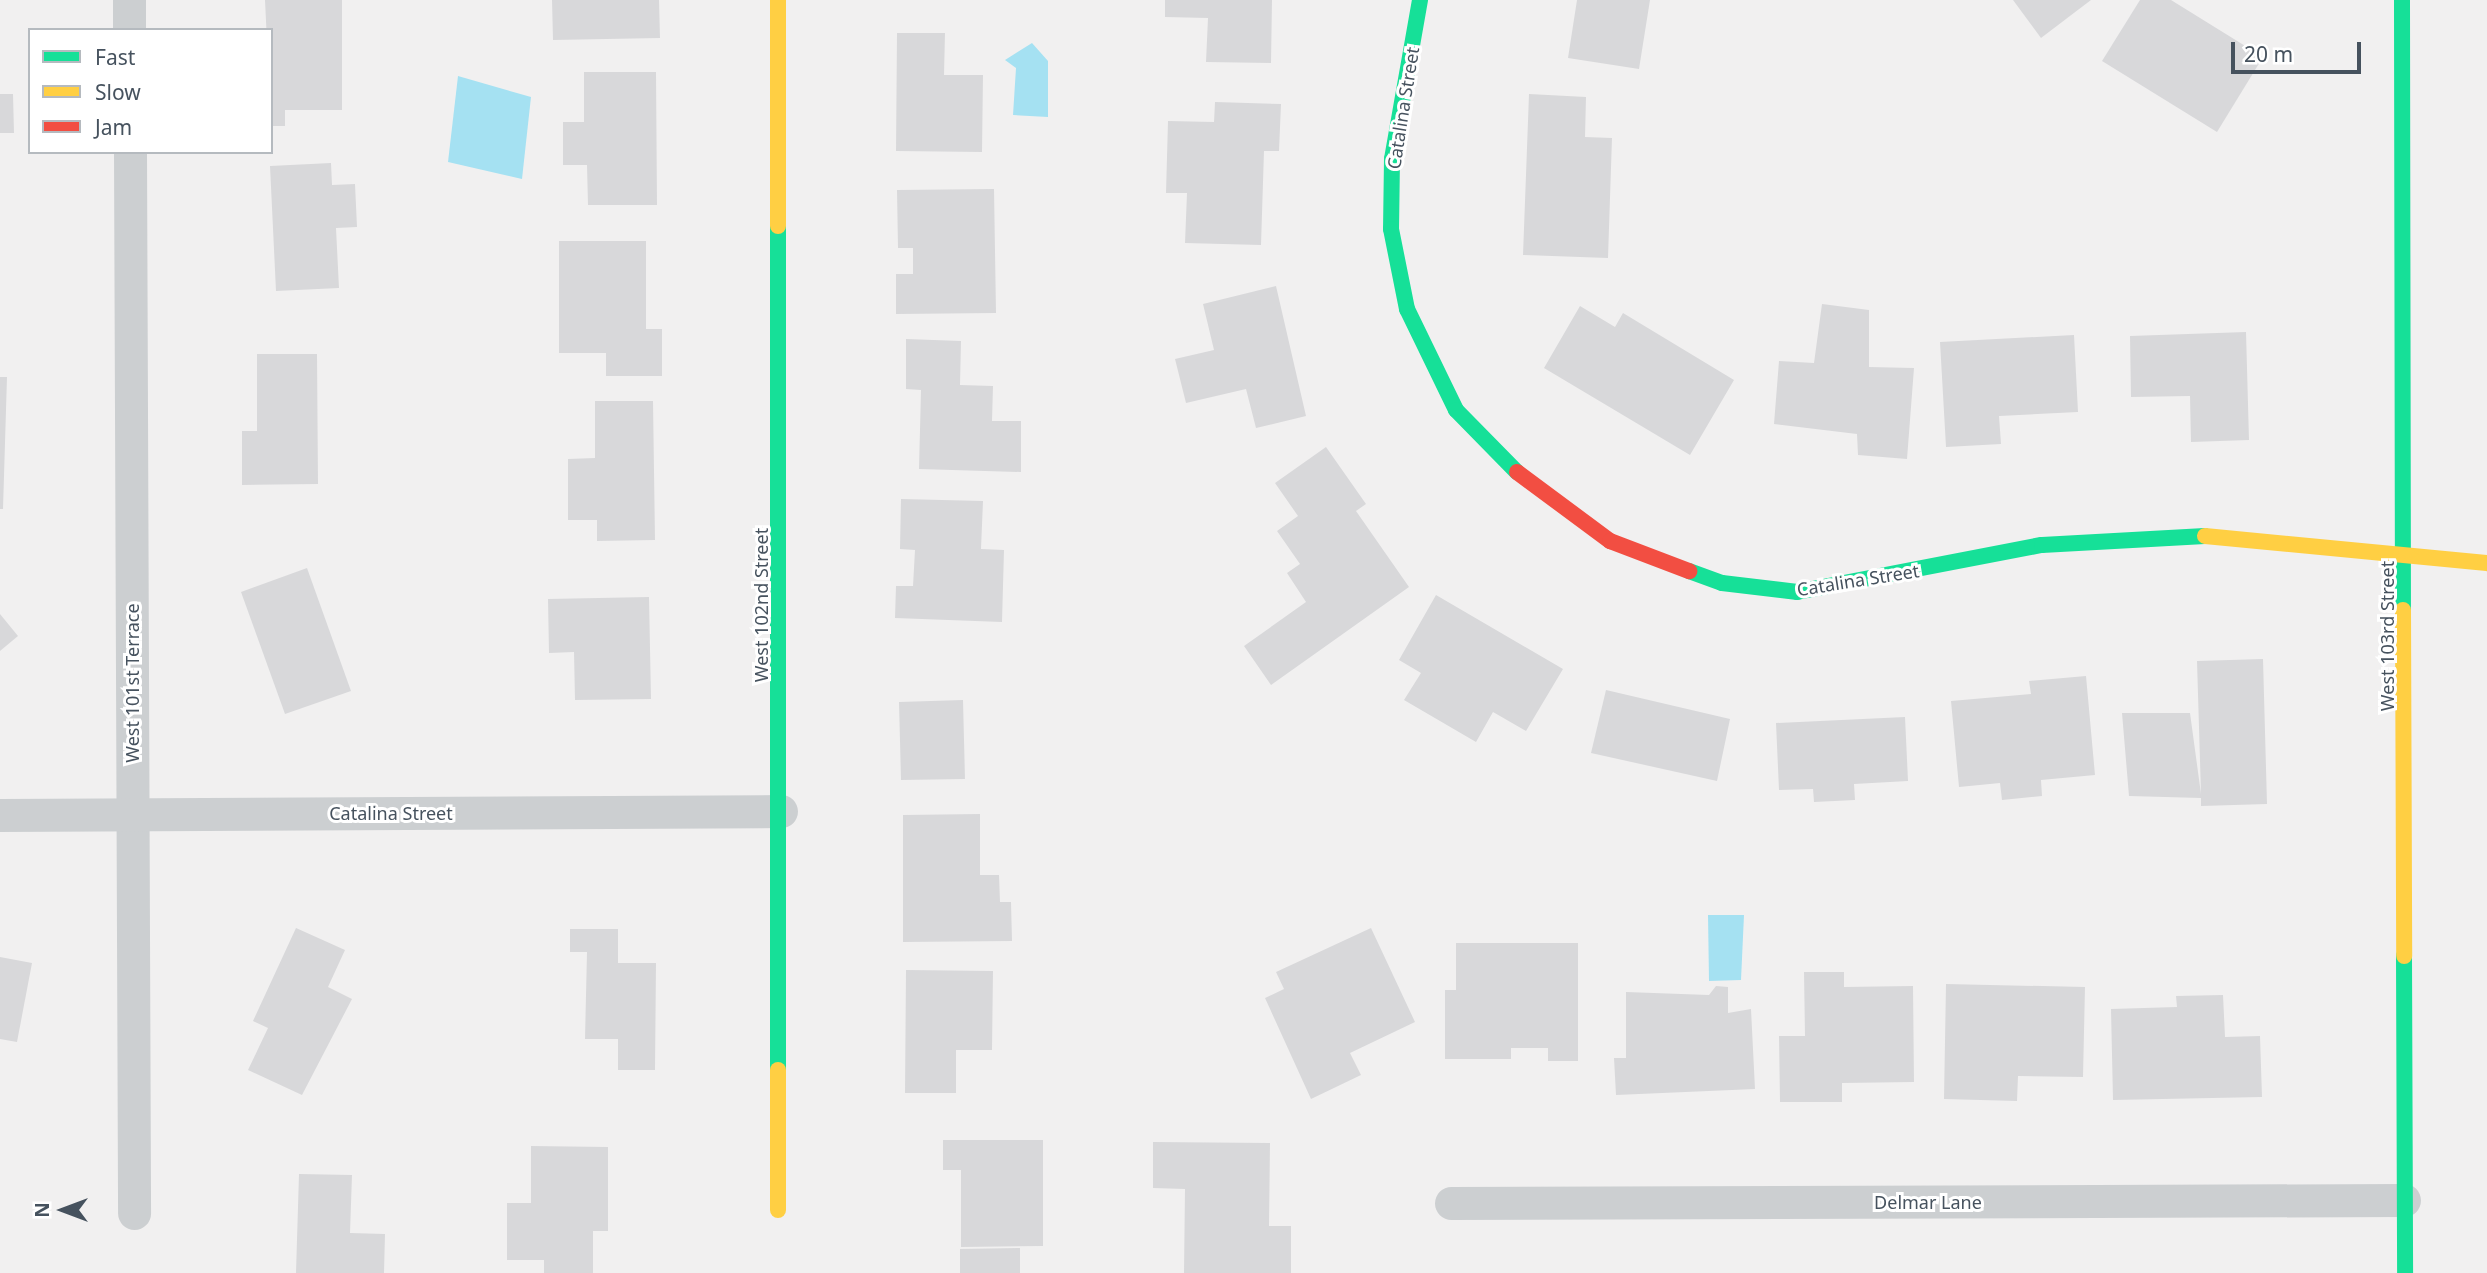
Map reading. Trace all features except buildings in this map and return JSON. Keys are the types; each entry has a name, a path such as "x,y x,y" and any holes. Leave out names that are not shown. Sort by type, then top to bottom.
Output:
{"street":[{"path":"129,0 129,28"},
{"name":"West 102nd Street","path":"778,0 781,811 778,1210"},
{"name":"Catalina Street","path":"1420,0 1392,159 1391,229 1407,309 1456,410 1538,494 1610,541 1722,583 1797,592 2042,545 2162,535 2406,553 2487,563"},
{"name":"West 103rd Street","path":"2402,0 2406,553 2406,1273"},
{"name":"West 101st Terrace","path":"130,154 134,1213"},
{"name":"Catalina Street","path":"0,815 781,811"},
{"name":"Delmar Lane","path":"1451,1203 2404,1200"}],"water":[{"path":"1032,43 1048,61 1048,117 1013,115 1016,68 1005,60"},
{"path":"458,76 531,97 522,179 448,162"},
{"path":"1708,915 1744,915 1741,980 1709,981"}],"traffic: fast":[{"path":"1420,0 1392,159 1391,229 1407,309 1456,410 1517,472"},
{"path":"2402,0 2403,610"},
{"path":"778,226 778,1070"},
{"path":"1689,571 1722,583 1797,592 2042,545 2205,536"},
{"path":"2404,956 2405,1273"}],"traffic: slow":[{"path":"778,0 778,226"},
{"path":"2205,536 2487,563"},
{"path":"2403,610 2404,956"},
{"path":"778,1070 778,1210"}],"traffic: jam":[{"path":"1517,472 1610,541 1689,571"}]}
